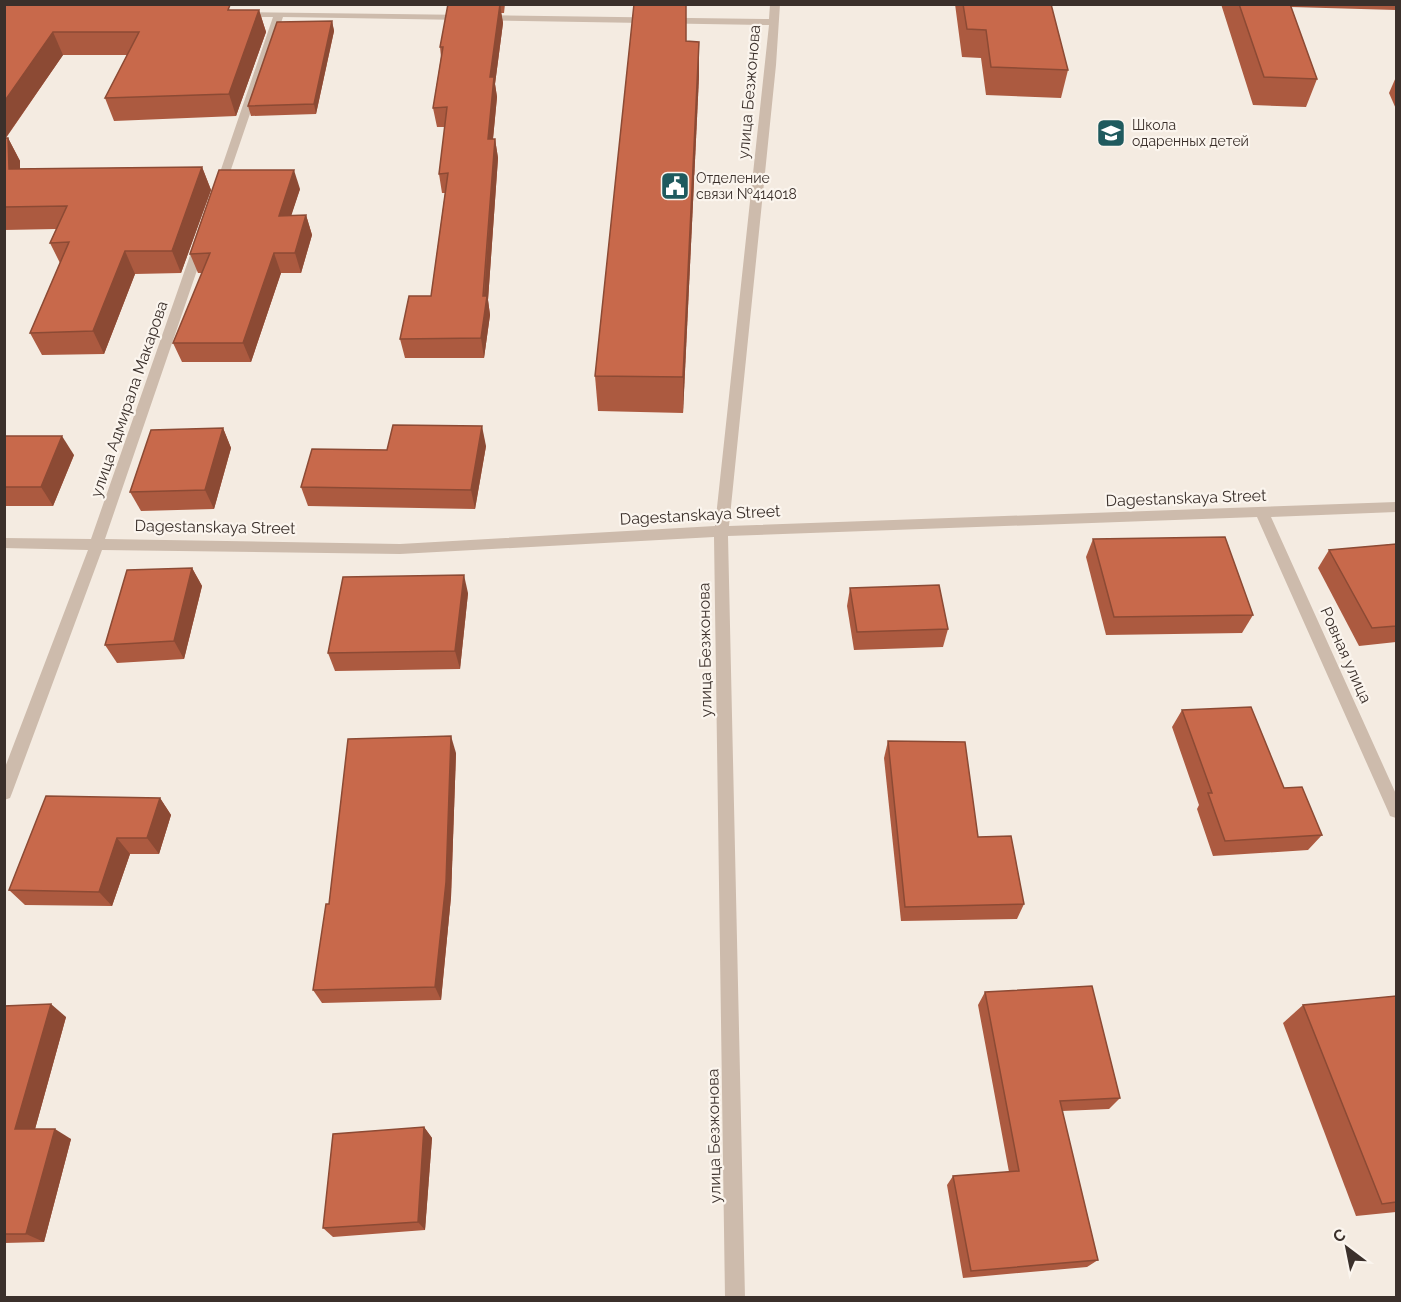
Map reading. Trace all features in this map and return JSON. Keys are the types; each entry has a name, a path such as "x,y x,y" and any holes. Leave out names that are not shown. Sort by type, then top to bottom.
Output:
{"street":[{"name":"улица Безжонова","path":"735,1298 721,531 775,4"},
{"path":"233,14 774,22"},
{"path":"217,194 279,14"},
{"name":"улица Адмирала Макарова","path":"4,793 97,543 206,228"},
{"name":"Dagestanskaya Street","path":"4,543 400,549 721,531 1396,507"},
{"name":"Ровная улица","path":"1262,513 1396,811"}],"building":[{"path":"4,4 230,5 228,10 259,10 229,94 105,98 139,32 53,32 4,102"},
{"path":"448,4 500,4 490,77 494,77 488,139 495,139 483,296 487,296 481,338 400,339 409,296 431,296 448,173 439,174 447,107 433,108"},
{"path":"634,4 686,4 686,41 699,42 683,377 595,376"},
{"path":"963,4 1051,4 1068,70 991,67 986,30 967,29"},
{"path":"1239,4 1290,4 1317,79 1264,77"},
{"path":"332,21 314,104 248,106 277,22"},
{"path":"4,138 8,138 9,169 202,167 172,251 125,251 93,331 30,333 69,242 50,243 67,206 4,207"},
{"path":"219,170 294,170 279,216 306,215 295,253 274,253 243,343 173,343 210,253 190,254"},
{"path":"393,425 482,426 471,490 301,487 312,449 387,450"},
{"path":"223,428 205,490 130,492 151,430"},
{"path":"4,436 62,436 41,487 4,487"},
{"path":"1225,537 1253,615 1114,617 1093,539"},
{"path":"1396,544 1396,626 1372,628 1329,550"},
{"path":"192,568 174,641 105,645 127,570"},
{"path":"464,575 455,651 328,653 343,577"},
{"path":"939,585 948,629 857,632 850,588"},
{"path":"1251,707 1284,788 1302,787 1322,835 1225,841 1208,793 1212,793 1182,710"},
{"path":"451,736 446,882 435,987 313,990 326,904 329,904 348,739"},
{"path":"888,741 965,742 978,837 1011,836 1024,904 905,907"},
{"path":"46,796 160,798 147,838 117,838 99,892 9,890"},
{"path":"1092,986 1120,1098 1060,1101 1098,1260 971,1271 953,1176 1019,1171 985,992"},
{"path":"1396,996 1396,1202 1382,1204 1303,1005"},
{"path":"51,1004 15,1129 55,1129 26,1234 4,1234 4,1006"},
{"path":"424,1127 418,1222 323,1228 333,1134"}],"place":[{"name":"Школа одаренных детей","path":"1111,133"},
{"name":"Отделение связи №414018","path":"675,186"}]}
